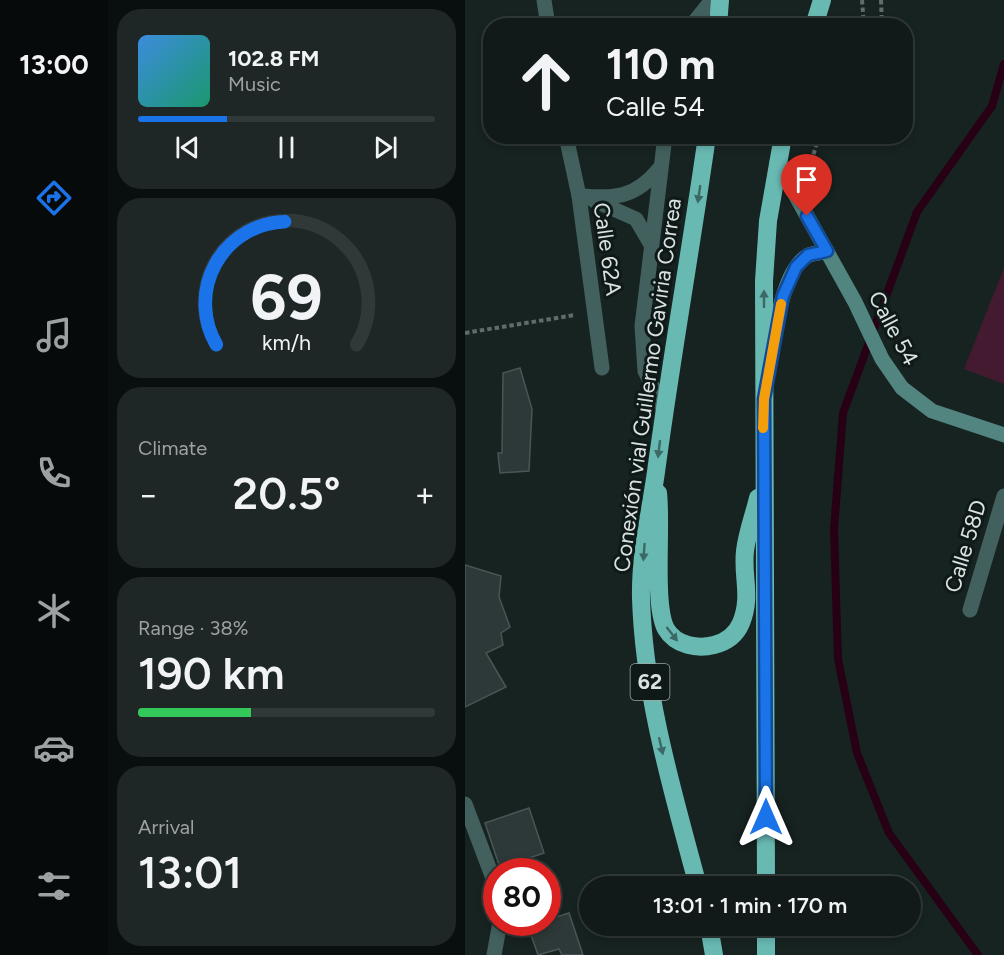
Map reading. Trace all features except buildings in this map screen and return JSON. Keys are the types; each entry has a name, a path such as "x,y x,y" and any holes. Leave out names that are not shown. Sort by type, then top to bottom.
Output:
{"highway":[{"path":"719,18 720,0"},
{"path":"816,18 822,0"},
{"name":"Conexión vial Guillermo Gaviria Correa","path":"695,876 661,748 647,666 641,598 645,533 656,474 663,408 690,258 706,144"},
{"path":"766,876 764,281 768,221 781,144"},
{"path":"656,474 661,516 660,596 666,629 678,642 701,648 726,642 740,625 748,598 745,552 765,469"},
{"path":"711,936 714,955"},
{"path":"766,936 766,955"}],"street":[{"path":"544,0 547,18"},
{"path":"697,18 712,0"},
{"name":"Calle 62A","path":"568,144 579,196 602,368"},
{"path":"663,408 645,371 642,326 664,144"},
{"name":"Calle 54","path":"777,162 827,251 882,359 901,388 932,411 1004,435"},
{"path":"579,196 630,194 646,184 659,168"},
{"path":"579,196 599,202 636,219 650,243"},
{"path":"764,399 783,296 796,267 808,255 827,251"},
{"name":"Calle 58D","path":"970,610 1004,496"},
{"path":"465,804 485,858"},
{"path":"494,955 497,936"}],"path":[{"path":"862,0 863,18"},
{"path":"881,0 882,18"},
{"path":"465,333 594,312"}],"shaded area":[{"path":"1004,268 1004,384 964,369"}],"waterway":[{"path":"978,955 889,833 857,753 838,659 834,529 843,413 917,212 992,106 1004,64"}],"slow traffic":[{"path":"763,428 764,399 781,304"}],"route":[{"path":"766,817 764,399 783,296 796,267 808,255 827,251 807,216"}]}
